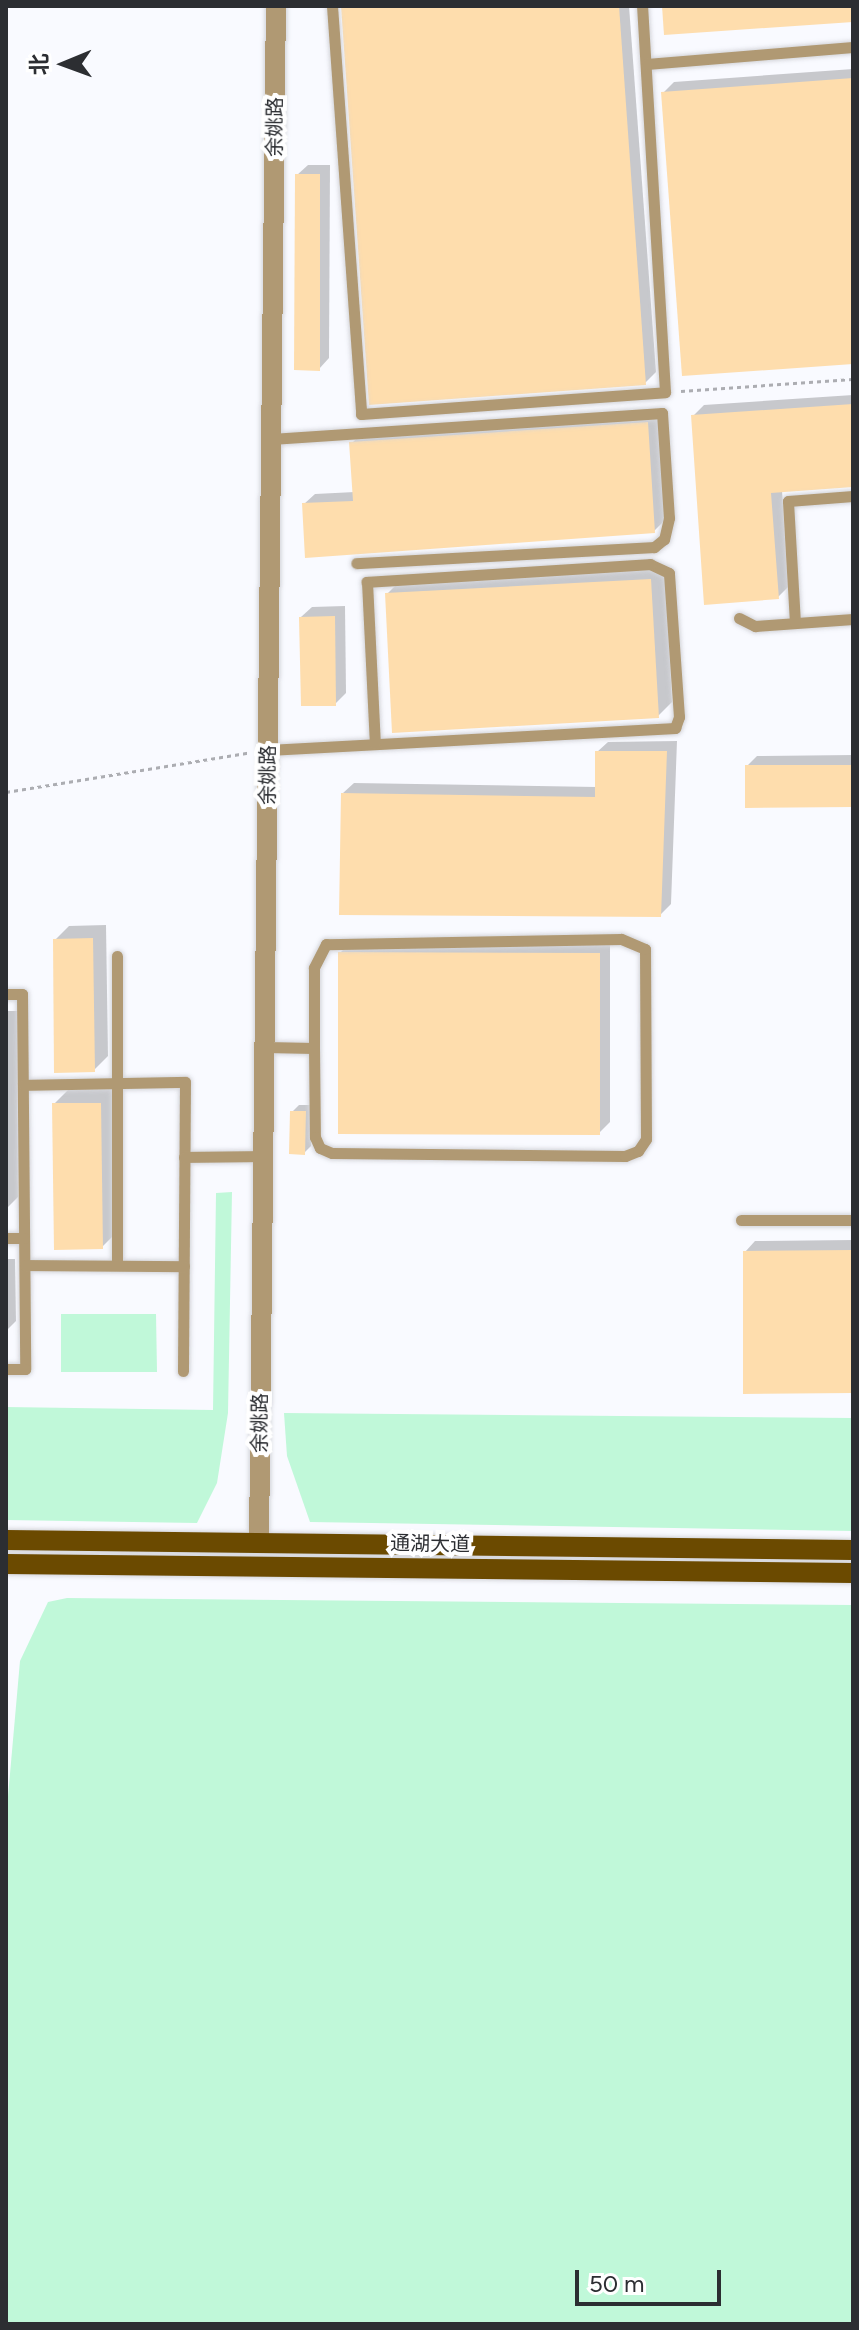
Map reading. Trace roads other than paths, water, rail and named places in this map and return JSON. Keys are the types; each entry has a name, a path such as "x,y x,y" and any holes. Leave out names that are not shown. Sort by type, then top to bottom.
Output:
{"main road":[{"name":"通湖大道","path":"6,1540 853,1550"},
{"name":"通湖大道","path":"6,1564 853,1573"}],"street":[{"name":"余姚路","path":"259,1543 276,6"}],"lane":[{"path":"332,6 361,414 665,392 642,6"},
{"path":"646,64 853,47"},
{"path":"271,439 662,413 669,518 664,539 654,547 356,563"},
{"path":"795,623 788,501 853,496"},
{"path":"268,750 675,728 679,717 669,573 650,564 367,582 375,744"},
{"path":"739,618 755,626 853,619"},
{"path":"621,939 645,949 646,1139 638,1151 625,1156 332,1153 320,1148 315,1137 314,1048 314,968 326,944 621,939"},
{"path":"117,956 117,1265"},
{"path":"6,994 22,994 25,1265 25,1369 6,1369"},
{"path":"265,1047 314,1048"},
{"path":"23,1085 185,1082 183,1371"},
{"path":"184,1157 263,1156"},
{"path":"741,1220 853,1220"},
{"path":"6,1238 24,1238"},
{"path":"25,1265 184,1266"}]}
